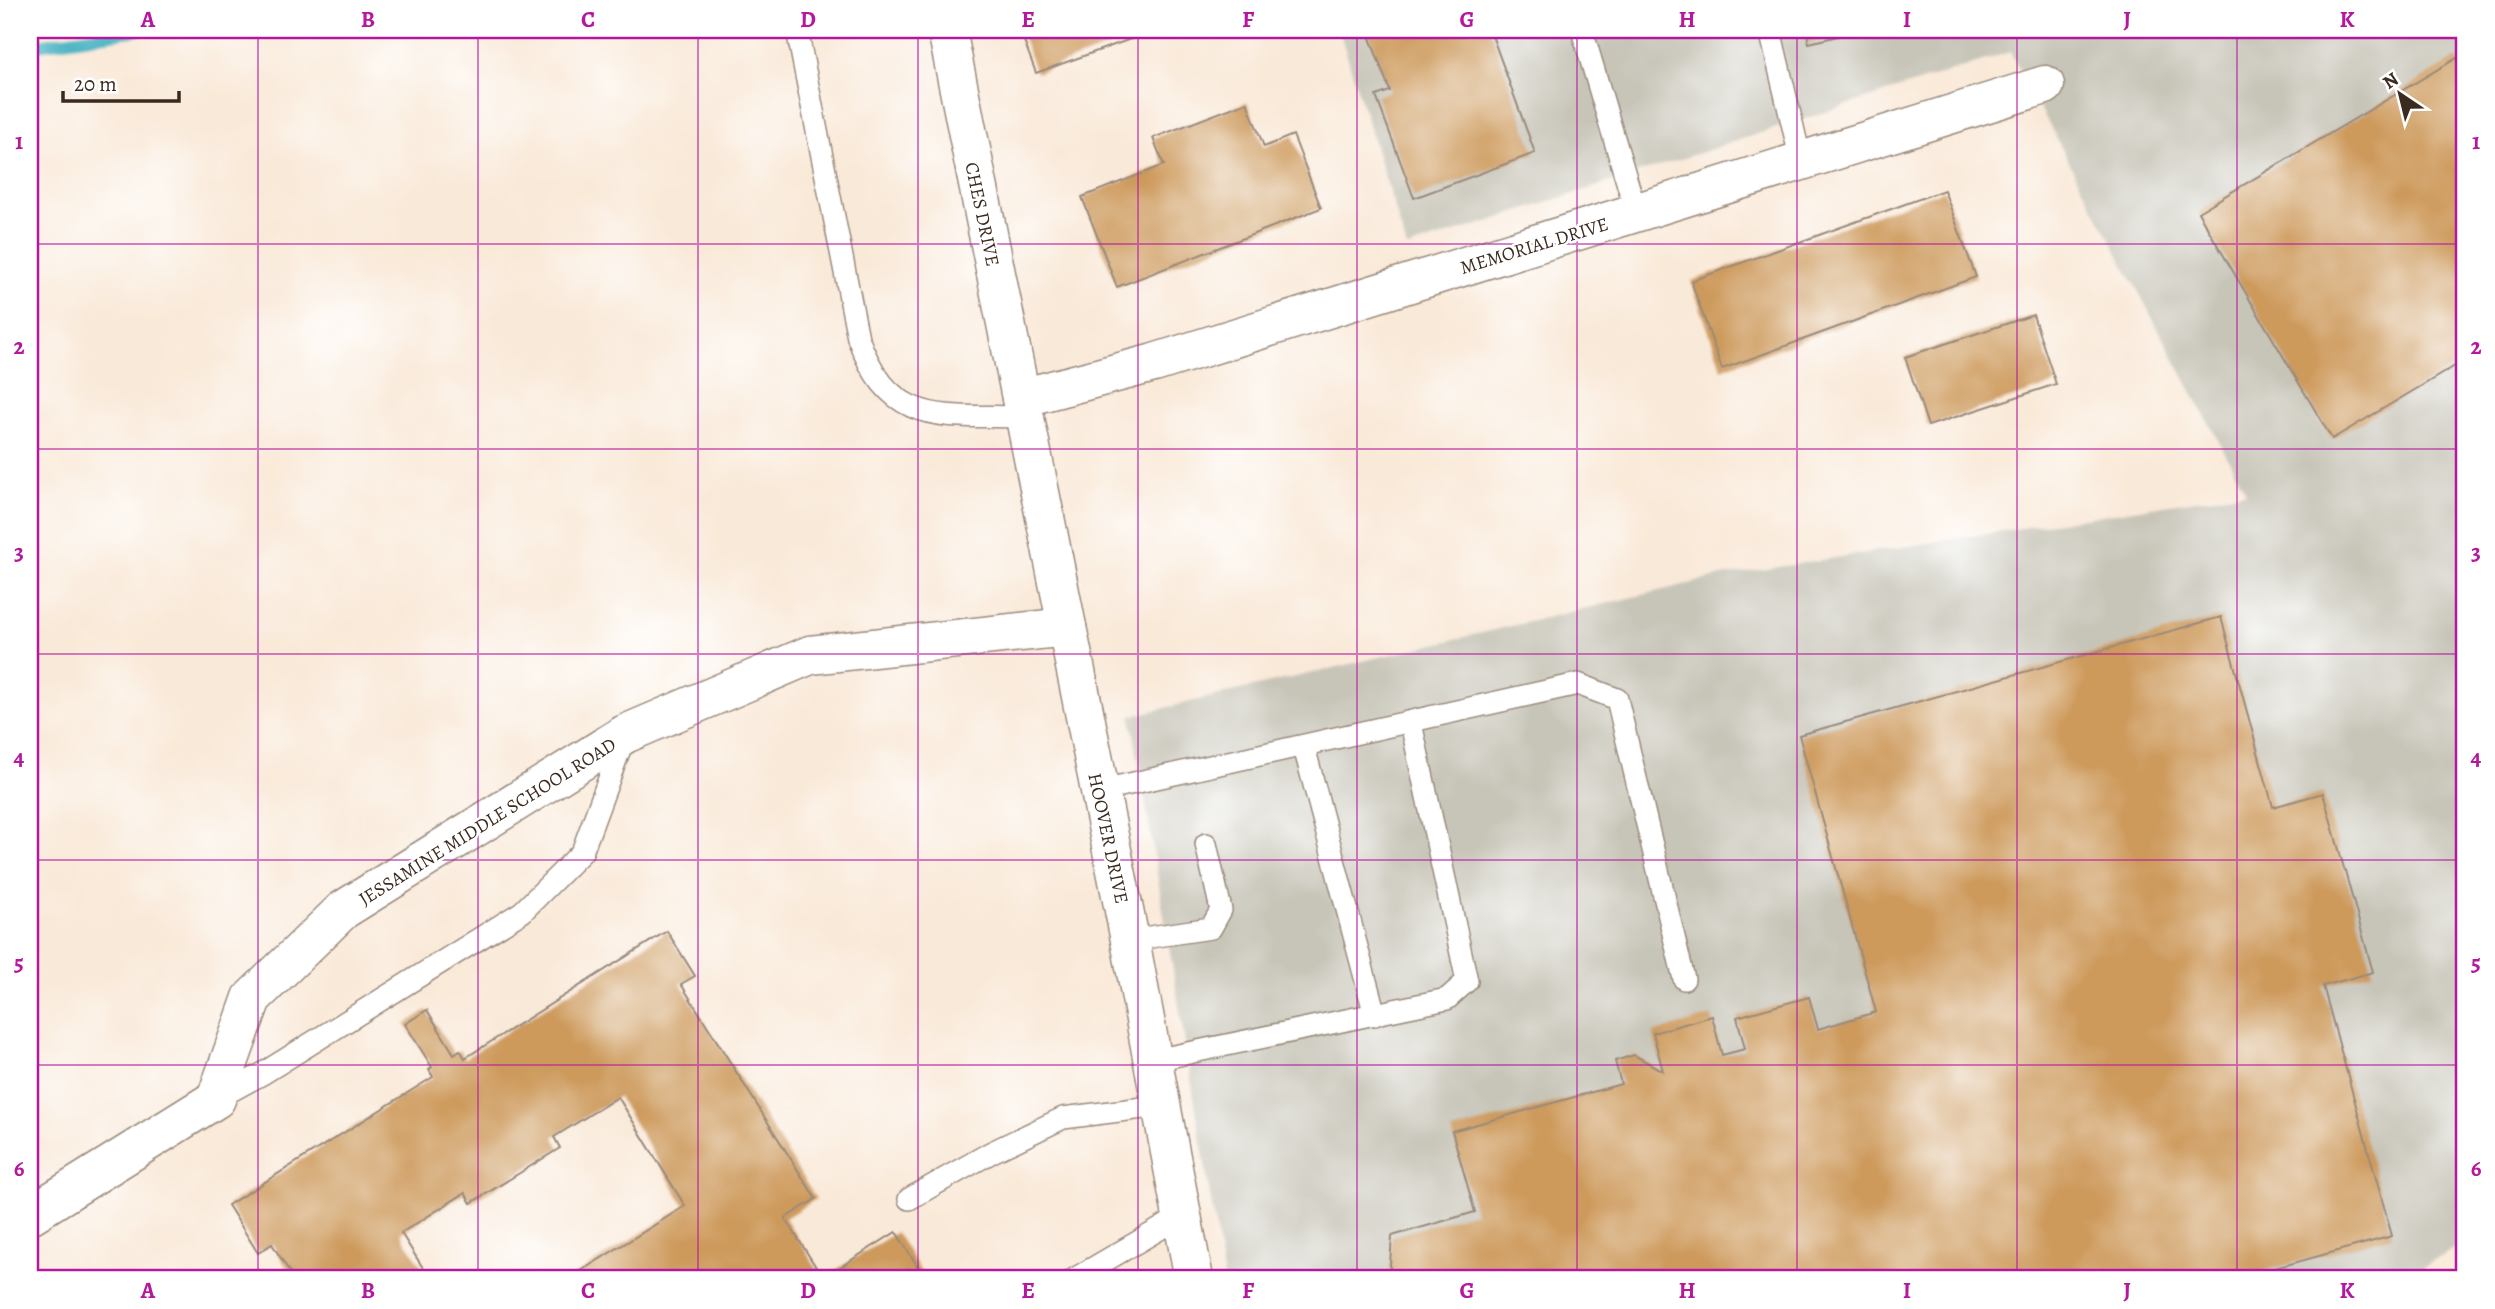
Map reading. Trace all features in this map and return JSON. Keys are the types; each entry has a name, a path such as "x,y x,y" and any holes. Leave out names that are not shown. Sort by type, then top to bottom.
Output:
{"street":[{"name":"CHES DRIVE","path":"947,30 1023,407"},
{"name":"MEMORIAL DRIVE","path":"1023,407 1154,363 2045,85"},
{"name":"HOOVER DRIVE","path":"1023,407 1130,940 1150,1061 1194,1279"},
{"name":"JESSAMINE MIDDLE SCHOOL ROAD","path":"216,1099 252,998 344,910 625,734 810,655 1067,627"},
{"path":"30,1215 216,1099"}],"lane":[{"path":"797,30 858,338 866,360 890,393 921,413 1023,407"},
{"path":"1582,30 1636,212"},
{"path":"1770,30 1801,161"},
{"path":"1098,791 1578,684 1617,699 1685,979"},
{"path":"1150,1061 1447,999 1467,981 1411,723"},
{"path":"216,1099 262,1074 523,912 582,852 625,734"},
{"path":"1304,747 1375,1014"},
{"path":"1130,940 1211,928 1221,910 1206,844"},
{"path":"909,1199 992,1152 1063,1118 1159,1106"},
{"path":"1074,1279 1182,1216"}],"shaded area":[{"path":"1339,30 2465,30 2465,1242 2404,1279 1224,1279 1131,716 1722,576 2246,492 2010,52 1407,248"}],"building":[{"path":"1020,30 1156,30 1036,73"},
{"path":"1367,30 1490,30 1535,153 1414,198 1376,96 1390,91"},
{"path":"1806,30 1859,30 1859,31 1809,43"},
{"path":"2457,58 2465,72 2465,360 2332,439 2198,212"},
{"path":"1247,102 1264,147 1293,135 1321,208 1117,287 1082,197 1164,165 1153,138"},
{"path":"1944,190 1976,277 1722,369 1691,281"},
{"path":"2033,315 2056,384 1928,426 1905,357"},
{"path":"2221,617 2273,807 2323,793 2373,972 2323,986 2392,1236 2235,1279 1389,1279 1392,1236 1475,1212 1452,1131 1621,1084 1615,1061 1634,1055 1663,1071 1653,1033 1712,1016 1722,1055 1745,1049 1737,1017 1809,997 1818,1029 1876,1012 1799,735"},
{"path":"667,931 695,976 681,984 816,1199 785,1218 823,1278 896,1232 921,1272 909,1279 568,1279 685,1206 618,1097 554,1137 560,1148 471,1203 465,1193 401,1233 430,1279 294,1279 272,1244 258,1253 228,1205 433,1077 429,1070 432,1067 405,1024 427,1010 454,1054 460,1050 465,1058"}],"waterway":[{"path":"30,46 138,30"},
{"path":"318,30 333,30"}]}
